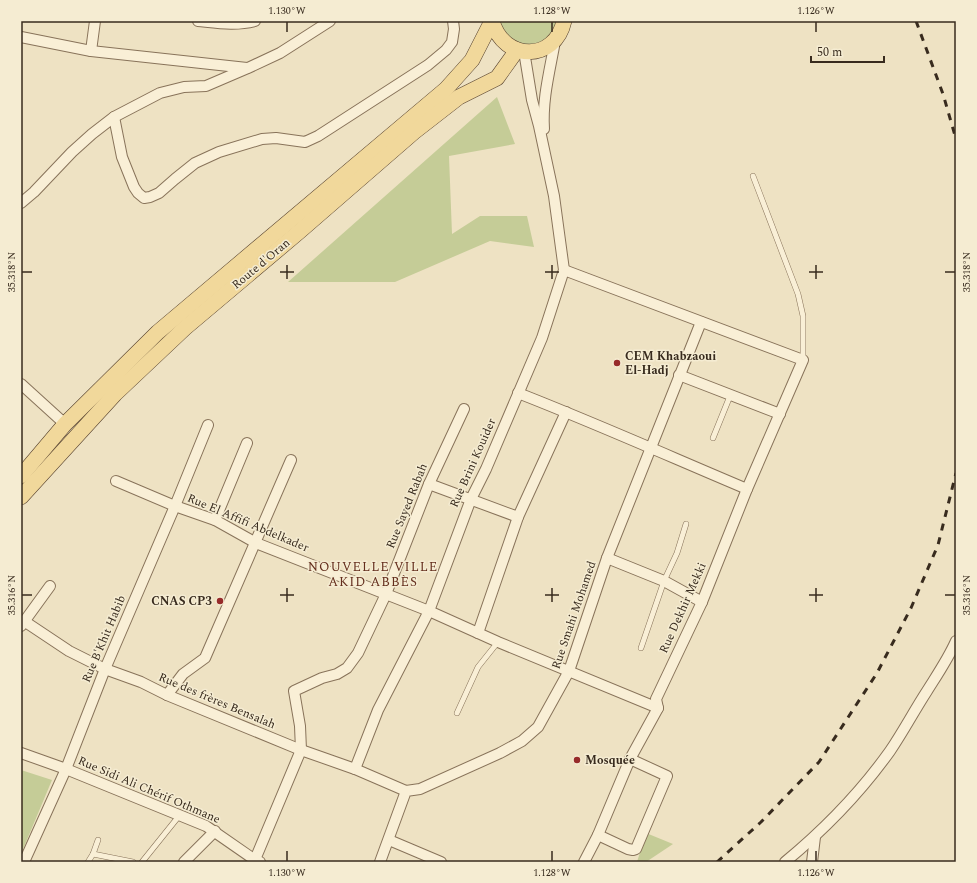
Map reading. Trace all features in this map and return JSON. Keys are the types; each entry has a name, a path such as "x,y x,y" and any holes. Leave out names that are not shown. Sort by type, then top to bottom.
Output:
{"main road":[{"path":"492,21 495,31 501,39 508,46 521,51 541,50 555,41 560,34 564,21"},
{"name":"Route d'Oran","path":"21,476 66,424 158,332 446,89 472,60 492,21"},
{"name":"Route d'Oran","path":"21,497 115,394 185,328 414,132 459,97 497,78 521,51"}],"street":[{"path":"91,51 95,21"},
{"path":"198,21 224,24 249,22"},
{"path":"21,203 34,192 72,152 114,117 160,93 184,87 206,86 248,68 280,53 330,21"},
{"path":"114,117 122,157 130,176 138,193 144,198 150,197 159,193 175,178 195,163 219,152 262,139 287,139 305,142 318,136 428,65 446,50 452,42 454,30 453,21"},
{"path":"21,37 91,51 248,68"},
{"path":"546,157 544,118 545,94 555,41"},
{"path":"521,51 546,157"},
{"name":"Rue Brini Kouider","path":"355,769 378,710 429,610 471,499 486,469 542,338 564,270 560,229 546,157"},
{"path":"564,270 804,360"},
{"name":"Rue Smahi Mohamed","path":"406,791 420,789 500,753 522,741 538,727 570,671 607,558 701,322"},
{"name":"Rue Dekhir Mekki","path":"584,862 598,835 630,759 658,708 656,699 702,602 747,489 804,360"},
{"path":"679,376 780,414"},
{"path":"21,384 66,424"},
{"path":"518,393 747,489"},
{"name":"Rue Sayed Rabah","path":"301,750 300,726 294,691 347,668 358,653 386,594 429,484 464,409"},
{"path":"478,633 518,517 566,412"},
{"name":"Rue B'Khit Habib","path":"29,861 105,669 208,425"},
{"path":"215,520 247,443"},
{"path":"167,695 183,674 205,658 291,460"},
{"name":"Rue El Affifi Abdelkader","path":"116,482 175,506 215,520 256,543 429,610 498,642 658,708"},
{"path":"429,484 518,517"},
{"path":"607,558 664,581 702,602"},
{"path":"22,623 50,586"},
{"name":"Rue des frères Bensalah","path":"22,623 69,651 105,669 141,682 167,695 301,750 355,769 406,791"},
{"path":"785,862 815,837 847,805 890,751 915,712 956,641"},
{"path":"256,861 301,750"},
{"name":"Rue Sidi Ali Chérif Othmane","path":"21,754 66,769 206,826 256,861"},
{"path":"598,835 628,849 636,849 667,776 630,759"},
{"path":"380,862 406,791"},
{"path":"184,862 215,831"},
{"path":"812,862 815,837"},
{"path":"389,840 441,862"}],"lane":[{"path":"753,176 798,294 803,316 804,360"},
{"path":"713,438 730,396"},
{"path":"641,648 664,581 677,553 686,524"},
{"path":"457,713 478,667 498,642"},
{"path":"142,862 179,816"},
{"path":"88,862 93,854 98,840"},
{"path":"93,854 133,862"}],"green space":[{"path":"500,21 557,21 553,32 543,41 525,44 509,38 503,30"},
{"path":"497,97 515,144 449,156 452,234 480,216 527,216 534,247 490,241 395,282 288,282"},
{"path":"21,770 52,780 21,854"},
{"path":"646,833 673,844 646,862 637,862"}],"railway":[{"path":"916,21 943,94 956,139"},
{"path":"717,862 761,822 819,762 877,673 911,608 938,545 956,473"}],"place":[{"name":"CEM Khabzaoui El-Hadj","path":"617,363"},
{"name":"CNAS CP3","path":"220,601"},
{"name":"Mosquée","path":"577,760"}],"district":[{"name":"NOUVELLE VILLE AKID ABBÈS","path":"373,574"}]}
